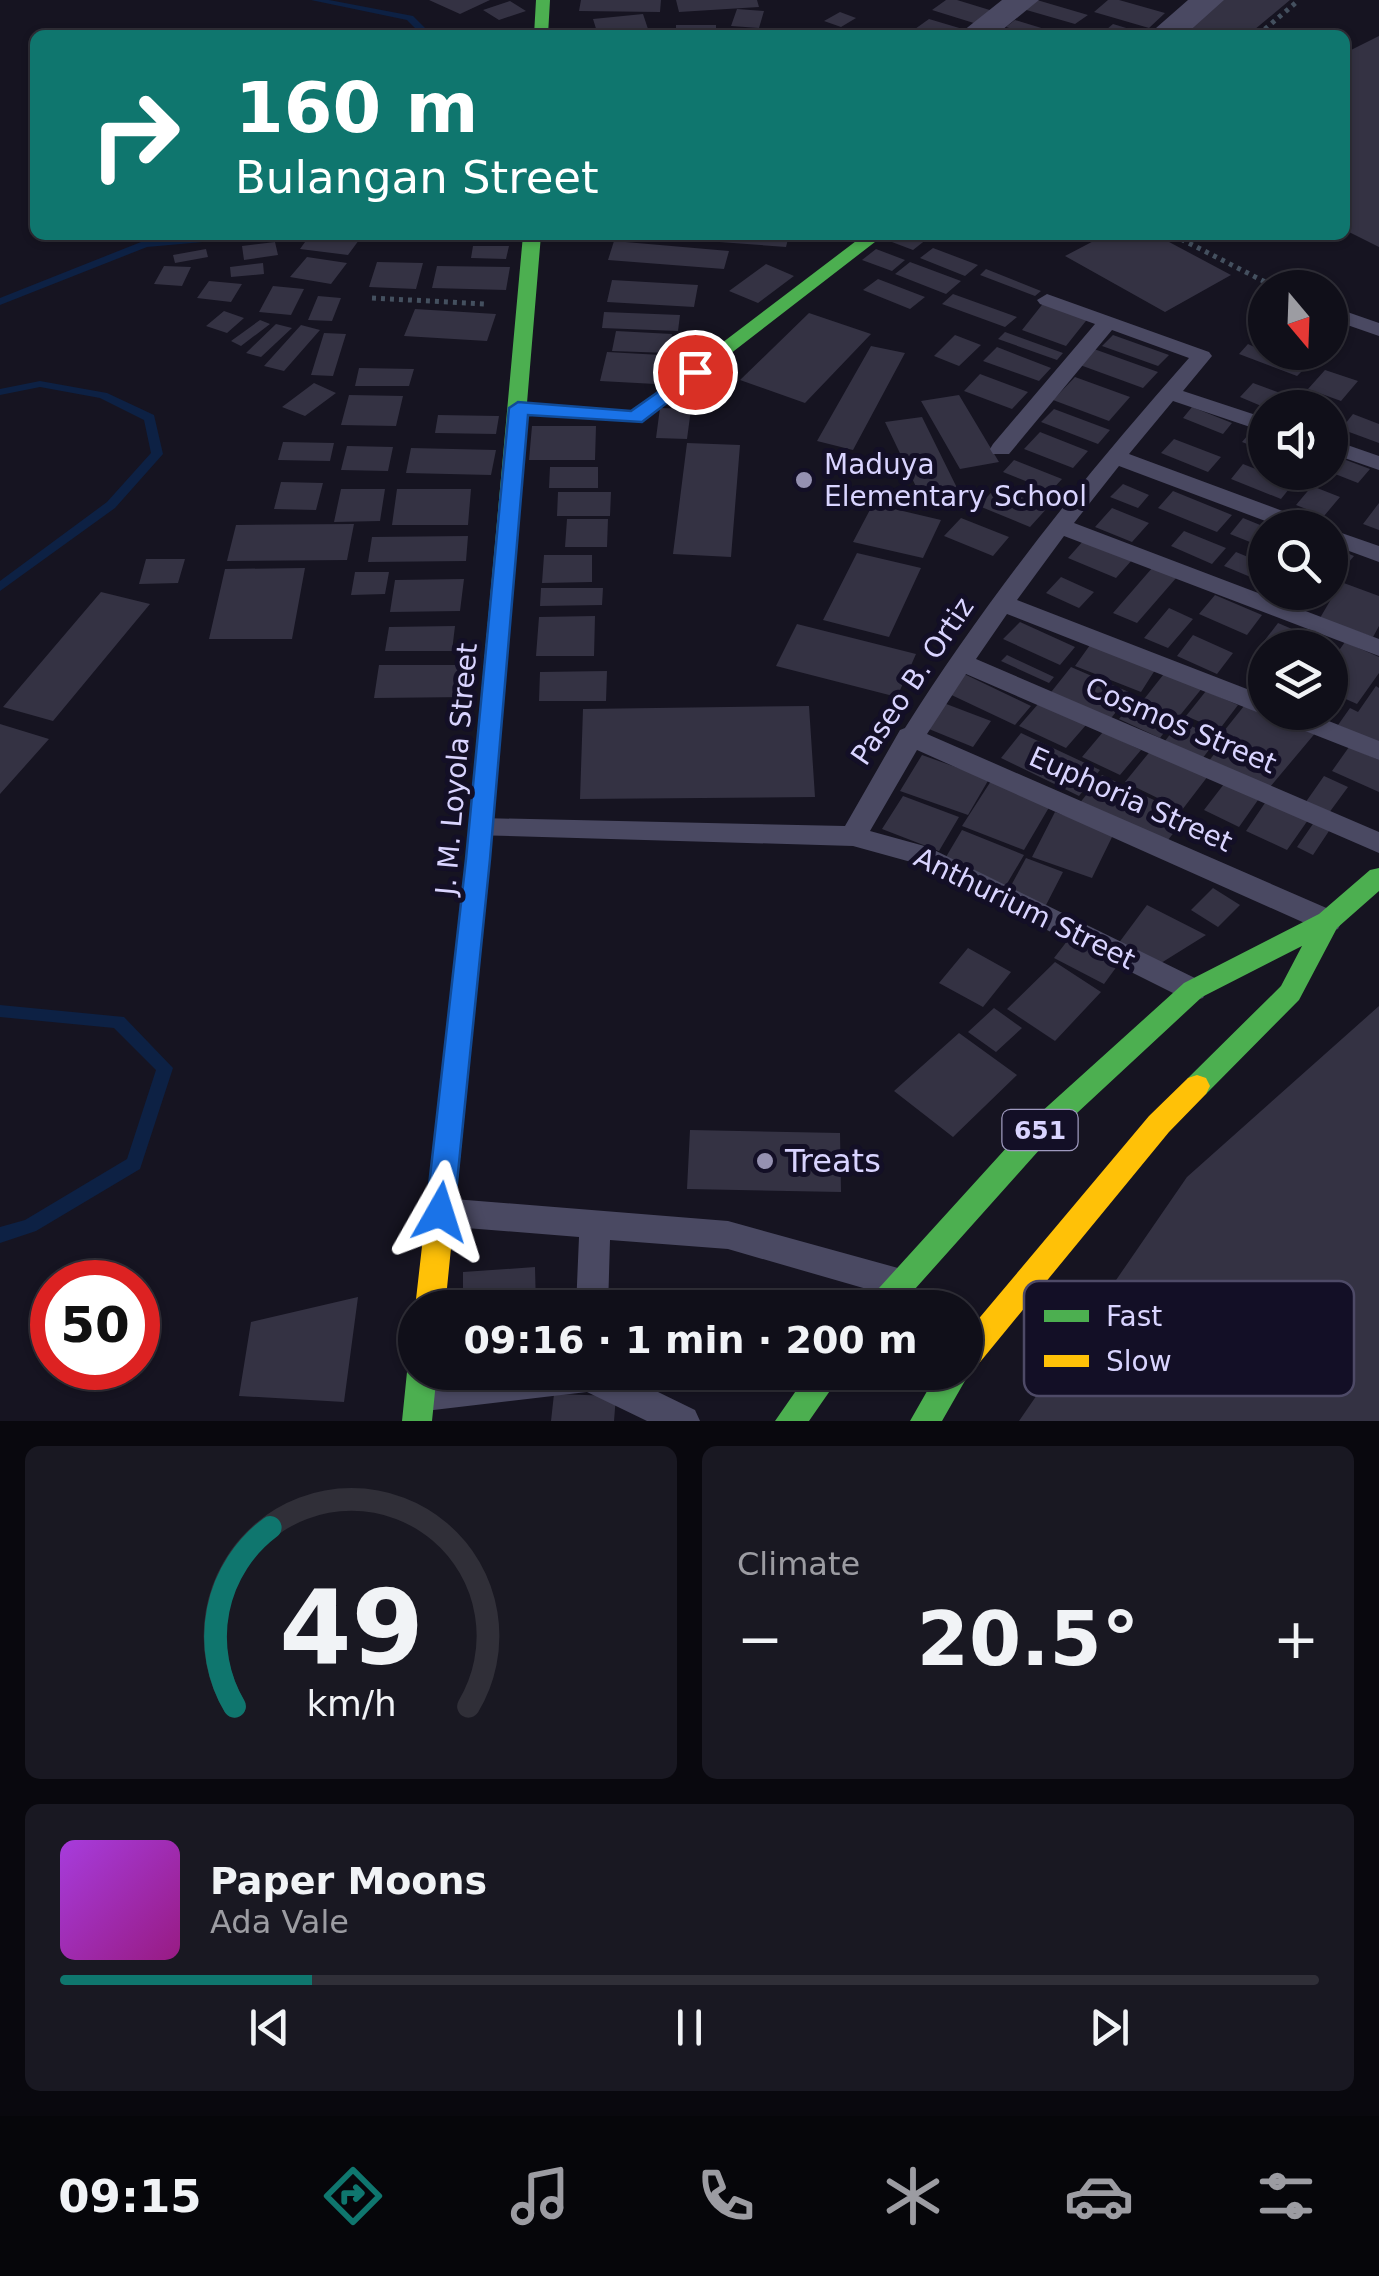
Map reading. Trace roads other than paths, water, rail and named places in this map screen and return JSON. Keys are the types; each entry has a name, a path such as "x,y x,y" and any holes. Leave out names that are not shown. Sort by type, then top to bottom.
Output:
{"main road":[{"path":"536,2 539,30"},
{"name":"J. M. Loyola Street","path":"432,1290 481,828 532,240"},
{"path":"518,408 635,418 868,240"},
{"name":"651","path":"893,1290 1040,1130 1193,990 1328,921 1379,877"},
{"name":"651","path":"1028,1281 1158,1124 1290,993 1328,921"},
{"name":"651","path":"983,1335 1024,1286"},
{"path":"790,1421 814,1390"},
{"path":"925,1421 944,1390"}],"street":[{"path":"983,30 1023,0"},
{"path":"1171,30 1208,0"}],"lane":[{"name":"Paseo B. Ortiz","path":"853,836 909,736 959,661 1114,456 1202,356 1047,300"},
{"path":"1348,319 1379,330"},
{"path":"1001,449 1107,323"},
{"path":"1169,393 1248,419"},
{"path":"1348,452 1379,463"},
{"path":"1114,456 1259,510"},
{"path":"1062,527 1379,648"},
{"path":"1348,543 1379,554"},
{"path":"1004,603 1248,699"},
{"name":"Cosmos Street","path":"959,661 1379,843"},
{"path":"1325,730 1379,752"},
{"name":"Euphoria Street","path":"909,736 1328,921"},
{"path":"481,828 853,836"},
{"name":"Anthurium Street","path":"853,836 920,854 1193,990"},
{"path":"440,1212 728,1235 875,1290"},
{"path":"593,1290 596,1224"},
{"path":"420,1396 466,1390"},
{"path":"621,1390 683,1421"}],"waterway":[{"path":"315,0 410,18 422,30"},
{"path":"0,302 145,244 190,240"},
{"path":"0,392 40,384 103,395 150,418 157,454 111,505 0,587"},
{"path":"0,1011 118,1022 165,1068 134,1164 30,1226 0,1235"}],"place":[{"name":"Maduya Elementary School","path":"804,480"},
{"name":"Treats","path":"765,1161"}]}
